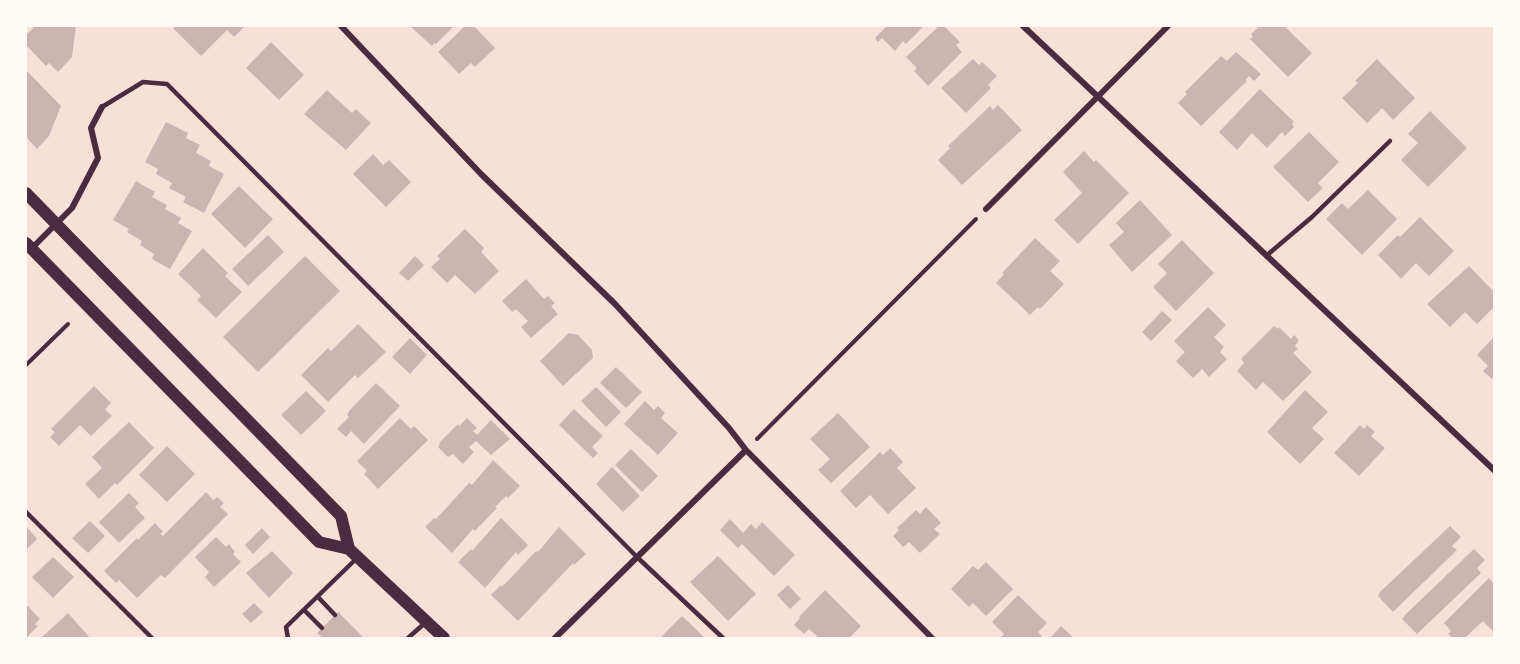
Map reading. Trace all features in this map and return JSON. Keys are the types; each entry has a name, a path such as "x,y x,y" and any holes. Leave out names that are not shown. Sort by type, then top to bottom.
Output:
{"main road":[{"path":"26,193 341,516 354,553"},
{"path":"28,246 319,542 354,553 444,639"}],"street":[{"path":"341,26 481,174 615,304 746,450 932,639"},
{"path":"1023,26 1494,470"},
{"path":"986,209 1168,26"},
{"path":"28,246 72,208 98,158 91,128 102,107"},
{"path":"555,639 746,450"}],"lane":[{"path":"102,107 143,82 167,84 638,558 723,639"},
{"path":"1266,256 1312,217 1390,141"},
{"path":"26,512 152,639"},
{"path":"288,639 286,627 318,597 354,553"},
{"path":"318,597 335,615"},
{"path":"304,610 322,628"},
{"path":"408,639 426,621"}],"path":[{"path":"746,450 986,209"},
{"path":"26,365 68,324"}],"building":[{"path":"35,26 76,26 72,57 58,72 49,63 46,66 26,45 26,35"},
{"path":"175,26 245,26 234,37 227,30 201,56 173,28"},
{"path":"410,26 454,26 432,46"},
{"path":"465,26 474,26 495,48 475,67 471,63 459,74 438,52"},
{"path":"884,26 924,26 906,44 903,41 895,51 882,38 878,42 875,38 886,27"},
{"path":"939,26 944,26 960,42 956,45 962,52 928,86 914,71 917,68 906,57"},
{"path":"1260,26 1284,26 1312,53 1288,77 1250,39 1253,37 1251,34"},
{"path":"271,42 304,75 279,100 246,68"},
{"path":"1236,52 1261,74 1254,81 1249,76 1247,81 1201,126 1178,103 1187,94 1185,92 1221,56 1227,61"},
{"path":"973,59 979,65 982,62 997,76 988,85 991,88 966,113 941,88"},
{"path":"1377,59 1415,98 1393,120 1382,108 1367,123 1342,98 1358,83 1355,81"},
{"path":"26,70 61,106 49,136 37,149 26,137"},
{"path":"1260,89 1294,122 1292,124 1294,127 1285,136 1282,132 1267,148 1252,133 1237,150 1219,132"},
{"path":"327,90 352,113 356,109 371,123 346,150 304,114"},
{"path":"998,105 1022,130 962,185 938,160 950,148 948,146 990,106 993,110"},
{"path":"1430,111 1467,148 1428,187 1401,160 1418,143 1408,134"},
{"path":"166,122 188,133 186,138 200,145 196,153 211,161 209,166 224,174 204,213 183,202 186,197 169,188 172,183 156,174 158,169 145,162"},
{"path":"1309,132 1339,162 1318,183 1323,188 1308,202 1273,167"},
{"path":"1084,151 1129,193 1078,244 1054,220 1082,193 1063,172"},
{"path":"373,154 383,165 389,160 411,182 386,207 353,174"},
{"path":"136,181 155,192 152,197 167,205 165,209 181,218 178,223 192,231 170,269 152,259 154,254 140,245 142,241 127,232 129,229 113,220"},
{"path":"239,186 273,219 245,248 211,214"},
{"path":"1368,190 1397,219 1362,255 1326,219 1342,203 1348,209"},
{"path":"1140,200 1172,235 1132,272 1109,245 1124,232 1116,223"},
{"path":"1420,217 1454,251 1429,276 1416,263 1401,279 1378,255"},
{"path":"465,229 484,248 481,252 499,271 475,294 455,275 447,283 431,267 440,259 437,256"},
{"path":"268,235 284,252 248,286 232,269"},
{"path":"1035,238 1060,261 1050,271 1064,284 1040,309 1038,307 1030,315 996,283 1004,274 1002,273"},
{"path":"1182,240 1214,273 1176,311 1153,287 1167,273 1158,264"},
{"path":"203,248 228,273 225,276 242,292 216,318 197,300 201,296 178,274"},
{"path":"305,256 340,291 258,372 223,337"},
{"path":"415,256 424,265 408,281 399,273"},
{"path":"1469,266 1494,292 1494,307 1477,324 1465,312 1450,327 1427,304"},
{"path":"526,279 544,299 548,296 555,303 551,306 558,314 531,338 521,327 528,321 516,309 512,312 502,301"},
{"path":"1208,307 1226,325 1214,337 1224,347 1220,352 1227,359 1209,377 1202,369 1193,378 1176,361 1185,352 1174,341"},
{"path":"1162,311 1172,320 1151,341 1142,332"},
{"path":"358,324 386,352 358,378 355,375 328,402 301,375 328,348 331,351"},
{"path":"1274,326 1278,329 1279,327 1291,339 1294,335 1299,340 1295,346 1298,349 1293,353 1312,372 1283,401 1263,382 1256,390 1237,371 1244,363 1241,359"},
{"path":"569,333 578,335 592,350 593,358 563,386 540,361"},
{"path":"1494,337 1494,376 1492,379 1483,371 1488,366 1477,355"},
{"path":"410,338 427,355 410,374 392,357"},
{"path":"616,367 642,392 626,408 600,383"},
{"path":"376,383 400,406 364,444 351,431 346,437 337,429 349,417 347,415 350,410"},
{"path":"94,386 111,403 105,409 112,416 91,436 80,425 59,446 50,437 55,432 51,429"},
{"path":"596,387 621,412 606,427 581,401"},
{"path":"1305,390 1328,412 1312,428 1324,439 1300,464 1267,432"},
{"path":"306,391 326,411 301,435 281,415"},
{"path":"645,401 654,410 658,406 665,413 661,418 678,433 658,455 624,424"},
{"path":"574,409 603,436 592,447 598,453 593,458 559,425"},
{"path":"838,413 870,447 831,483 818,470 830,459 810,439"},
{"path":"400,418 411,429 414,426 428,440 378,489 364,474 367,471 357,461"},
{"path":"467,418 477,428 473,431 477,435 491,420 510,439 491,455 476,441 469,447 474,452 463,464 453,454 448,457 438,447 439,443"},
{"path":"129,422 154,448 117,485 115,483 99,499 85,484 102,468 92,457"},
{"path":"1360,425 1364,429 1367,425 1375,432 1371,436 1385,448 1359,476 1334,453"},
{"path":"167,446 195,474 167,502 139,475"},
{"path":"890,448 903,462 897,468 916,488 888,514 870,495 856,508 840,491 880,452 883,455"},
{"path":"631,449 658,476 642,492 615,465"},
{"path":"493,460 520,486 508,498 506,496 452,553 425,527 434,518 436,519 469,483 472,485"},
{"path":"612,467 640,496 623,512 596,484"},
{"path":"206,492 213,500 217,497 224,503 220,507 228,514 165,578 161,575 137,598 119,580 116,583 104,571 155,523 163,532 160,534 163,536"},
{"path":"129,493 139,503 135,507 145,518 119,543 99,522"},
{"path":"926,507 941,523 934,529 940,534 920,553 909,542 903,547 893,536 899,530 897,528 916,510 920,514"},
{"path":"501,518 528,545 518,555 516,552 485,588 458,562 471,549 472,551"},
{"path":"730,519 743,533 751,524 756,529 762,522 795,555 774,576 742,544 738,548 720,530"},
{"path":"90,521 105,536 88,553 72,538"},
{"path":"26,526 37,539 26,550"},
{"path":"1450,526 1461,537 1452,546 1457,550 1393,612 1378,596 1381,591"},
{"path":"559,527 586,554 574,565 573,563 518,621 491,595 501,585 502,587 536,551 538,552"},
{"path":"262,528 270,537 253,554 245,545"},
{"path":"216,537 226,547 229,544 235,552 233,554 241,562 214,587 205,577 209,572 195,557"},
{"path":"1474,549 1485,560 1477,568 1481,573 1417,634 1402,619"},
{"path":"272,551 293,573 269,598 246,573"},
{"path":"718,556 756,594 728,621 690,582"},
{"path":"53,557 74,577 53,598 32,577"},
{"path":"986,562 1013,589 986,616 973,603 969,607 951,589 973,566 978,570"},
{"path":"1489,578 1494,584 1494,630 1483,621 1465,638 1453,638 1448,634 1451,631 1444,623"},
{"path":"788,585 801,599 790,609 777,595"},
{"path":"825,590 861,626 849,638 819,638 809,629 804,634 794,625"},
{"path":"1018,595 1047,623 1038,632 1042,636 1040,638 1000,638 1004,634 992,622"},
{"path":"254,603 263,612 251,623 242,614"},
{"path":"26,604 40,619 35,624 38,626 26,638"},
{"path":"338,612 364,638 323,638 317,633"},
{"path":"68,613 90,638 41,638"},
{"path":"682,616 705,638 660,638"},
{"path":"1061,626 1073,637 1050,638"}]}
